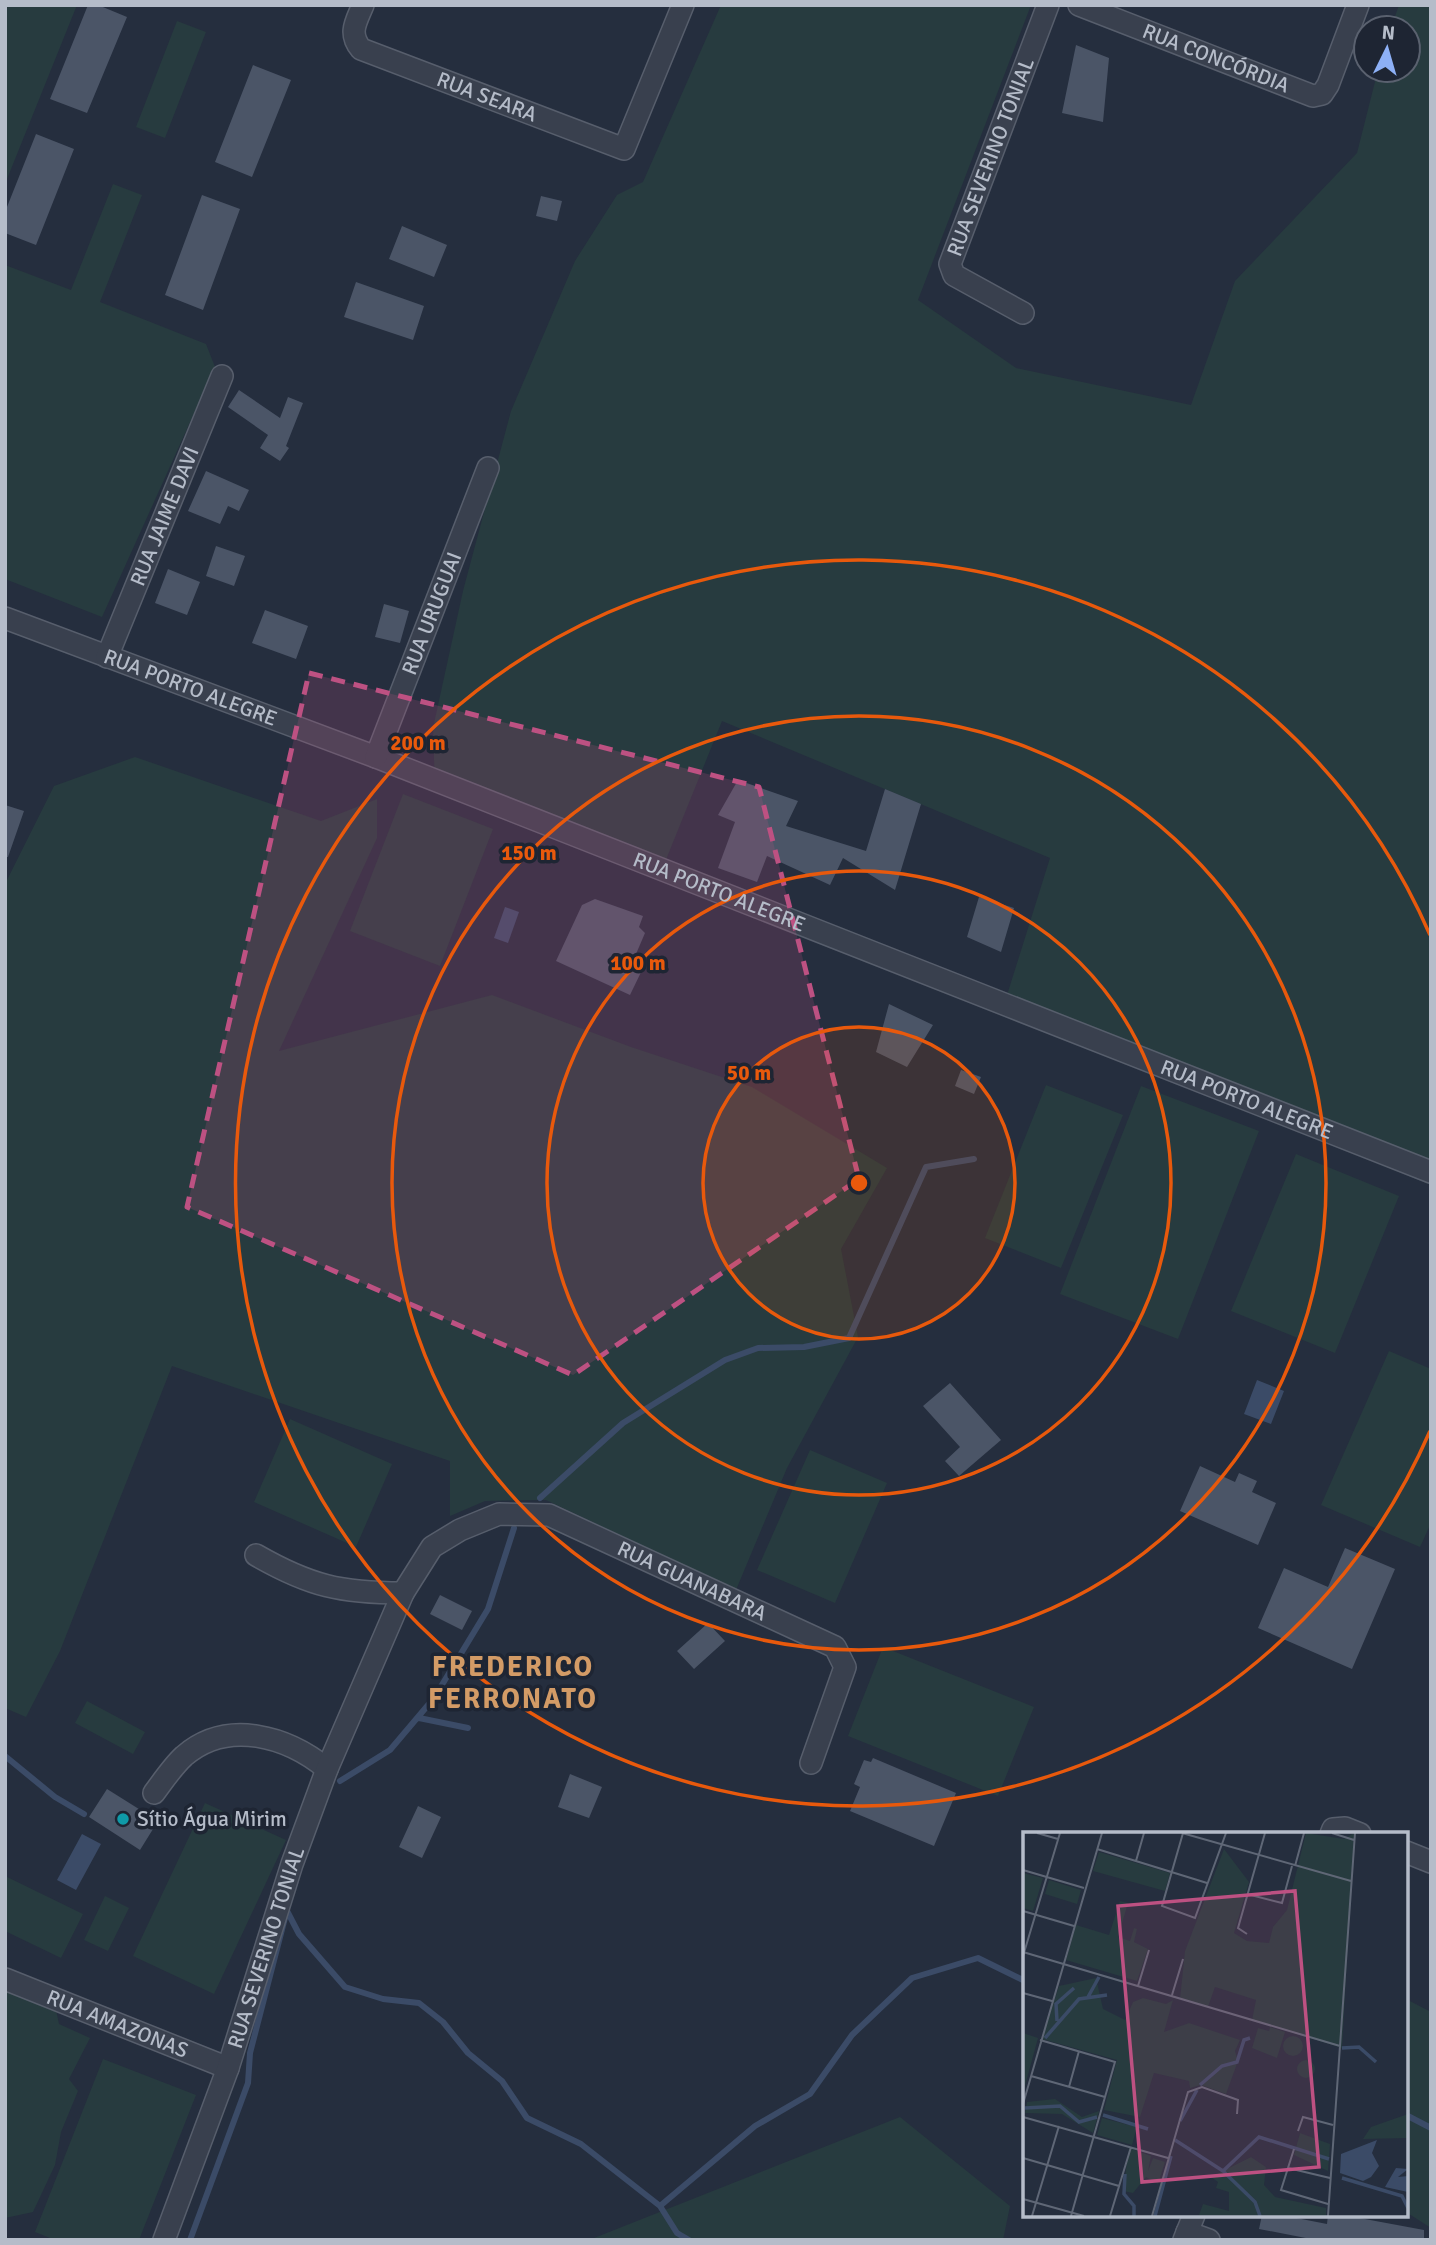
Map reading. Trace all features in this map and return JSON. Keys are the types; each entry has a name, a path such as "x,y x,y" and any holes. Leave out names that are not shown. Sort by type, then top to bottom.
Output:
{"street":[{"name":"RUA SEARA","path":"363,5 353,29 354,40 361,49 616,149 624,149 683,5"},
{"name":"RUA SEVERINO TONIAL","path":"1023,313 954,275 950,264 1048,5"},
{"name":"RUA CONCÓRDIA","path":"1079,5 1313,96 1322,94 1328,85 1358,5"},
{"name":"RUA JAIME DAVI","path":"107,657 222,376"},
{"name":"RUA URUGUAI","path":"376,757 488,468"},
{"name":"RUA PORTO ALEGRE","path":"5,618 376,757 1431,1172"},
{"name":"RUA GUANABARA","path":"432,1547 460,1530 499,1514 548,1515 835,1647 845,1667 811,1763"},
{"name":"RUA SEVERINO TONIAL","path":"163,2240 228,2068 292,1864 327,1769 403,1593 432,1547"},
{"path":"256,1555 293,1576 317,1585 346,1591 403,1593"},
{"path":"153,1793 184,1756 210,1740 251,1734 296,1748 327,1769"},
{"path":"1408,1853 1431,1861"},
{"name":"RUA AMAZONAS","path":"5,1979 228,2068"},
{"path":"1188,2229 1209,2240"}],"highlighted area":[{"path":"309,673 759,787 859,1179 573,1375 187,1207"}],"green space":[{"path":"5,5 77,5 5,184"},
{"path":"721,5 1031,5 918,300 1016,368 1191,405 1235,281 1357,153 1374,84 1422,84 1422,14 1396,14 1399,5 1431,5 1431,1185 1002,1011 1050,858 722,721 659,877 435,790 433,728 463,591 511,411 575,261 617,195 643,182"},
{"path":"177,21 206,32 165,138 136,127"},
{"path":"113,184 142,195 100,302 206,344 215,367 102,617 5,579 5,265 71,290"},
{"path":"135,757 321,821 377,799 377,838 279,1051 492,995 631,1047 752,1087 887,1168 841,1249 858,1337 787,1468 736,1590 546,1500 485,1501 450,1516 450,1461 172,1366 60,1651 26,1717 5,1708 5,884 54,786"},
{"path":"403,794 493,829 440,966 350,931"},
{"path":"1046,1085 1123,1115 1061,1268 985,1238"},
{"path":"1141,1086 1259,1131 1178,1339 1060,1294"},
{"path":"1296,1154 1399,1196 1335,1353 1231,1311"},
{"path":"1389,1351 1431,1369 1431,1523 1420,1547 1321,1505"},
{"path":"290,1419 392,1464 356,1547 254,1502"},
{"path":"810,1450 887,1483 835,1603 757,1570"},
{"path":"883,1647 1034,1707 998,1796 848,1736"},
{"path":"87,1701 145,1732 133,1754 75,1723"},
{"path":"205,1803 286,1840 214,1994 133,1956"},
{"path":"5,1876 83,1914 61,1958 5,1931"},
{"path":"105,1896 129,1908 108,1951 84,1940"},
{"path":"5,1990 56,2010 59,2024 90,2038 69,2079 78,2091 61,2132 55,2165 33,2212 5,2218"},
{"path":"1408,2000 1431,2012 1431,2228 1408,2213"},
{"path":"103,2059 196,2095 139,2240 55,2240 35,2232"},
{"path":"900,2117 1010,2206 1003,2240 589,2240"}],"water":[{"path":"505,907 519,912 508,943 494,938"},
{"path":"1257,1380 1284,1391 1271,1424 1244,1414"},
{"path":"82,1834 101,1844 76,1890 57,1880"}],"building":[{"path":"88,5 98,5 127,17 87,113 50,99"},
{"path":"1076,45 1109,58 1103,122 1062,113"},
{"path":"253,65 291,80 252,177 215,162"},
{"path":"36,134 74,149 36,245 5,233 5,212"},
{"path":"202,195 240,209 203,310 165,295"},
{"path":"541,196 562,201 557,221 536,216"},
{"path":"402,226 447,245 434,277 389,259"},
{"path":"356,282 424,306 413,340 344,317"},
{"path":"239,390 280,418 288,397 303,403 286,446 289,448 280,461 260,448 268,435 228,407"},
{"path":"206,471 249,490 239,511 228,506 220,524 188,511"},
{"path":"216,546 245,556 234,586 206,576"},
{"path":"168,569 200,582 187,615 155,603"},
{"path":"384,604 409,611 400,643 375,637"},
{"path":"265,610 308,626 296,659 252,643"},
{"path":"738,780 798,801 786,826 866,851 885,789 921,804 895,890 843,858 830,885 767,856 757,882 718,868 735,822 718,815"},
{"path":"5,805 24,811 8,857 5,857"},
{"path":"979,897 1014,908 1001,952 967,937"},
{"path":"595,899 643,916 639,927 645,933 633,961 644,966 630,995 556,961 582,905"},
{"path":"889,1004 933,1025 907,1067 876,1052"},
{"path":"961,1070 981,1077 974,1094 955,1086"},
{"path":"950,1383 1001,1440 959,1476 945,1461 960,1447 923,1406"},
{"path":"1200,1466 1235,1482 1239,1473 1257,1481 1252,1492 1276,1503 1258,1545 1180,1511"},
{"path":"1345,1548 1395,1569 1352,1669 1258,1628 1284,1568 1328,1587"},
{"path":"440,1595 472,1611 462,1630 430,1614"},
{"path":"708,1623 725,1641 694,1669 677,1651"},
{"path":"873,1758 956,1793 934,1846 850,1811 860,1787 854,1784 864,1760 871,1762"},
{"path":"570,1774 602,1787 589,1818 558,1807"},
{"name":"Sítio Água Mirim","path":"107,1789 158,1821 140,1850 89,1817"},
{"path":"418,1806 441,1817 422,1858 399,1847"},
{"path":"1262,2217 1291,2217 1327,2224 1328,2217 1354,2217 1424,2230 1424,2240 1316,2240 1259,2229"}],"waterway":[{"path":"540,1498 623,1423 725,1360 758,1348 804,1347 849,1338 926,1167 974,1159"},
{"path":"340,1781 390,1750 434,1698 488,1609 514,1528"},
{"path":"419,1718 468,1728"},
{"path":"5,1756 55,1797 84,1814"},
{"path":"286,1909 299,1934 345,1987 383,1999 419,2003 443,2022 468,2053 502,2081 527,2118 581,2144 660,2206 755,2126 810,2094 852,2035 912,1978 978,1958 1023,1980"},
{"path":"190,2240 248,2083 250,2053 286,1914"},
{"path":"1408,2116 1431,2128"},
{"path":"660,2206 677,2233 689,2240"}],"place":[{"name":"Sítio Água Mirim","path":"123,1819"}],"district":[{"name":"FREDERICO FERRONATO","path":"513,1683"}]}
